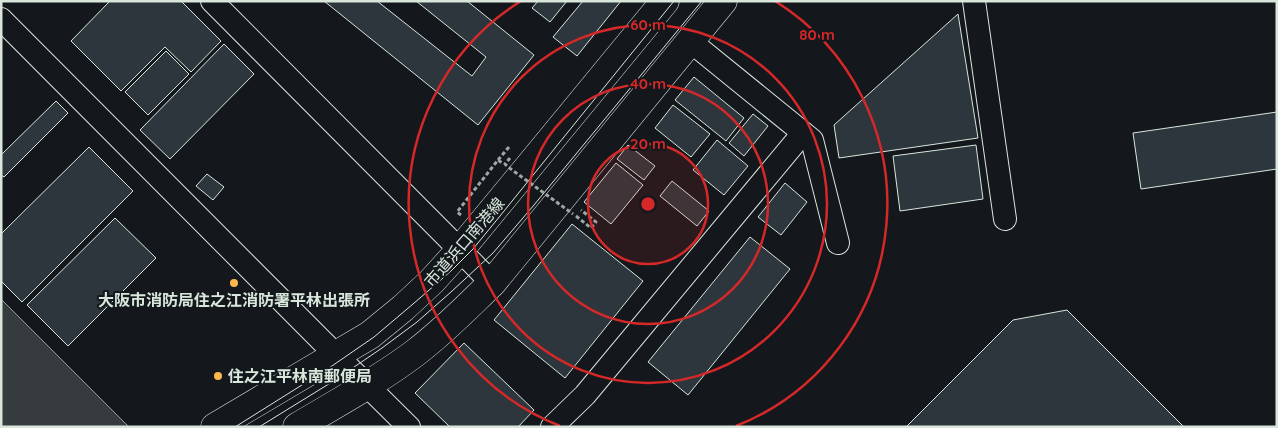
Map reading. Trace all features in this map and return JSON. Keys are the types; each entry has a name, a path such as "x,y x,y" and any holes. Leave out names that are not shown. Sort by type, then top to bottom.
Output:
{"main road":[{"name":"市道浜口南港線","path":"215,427 370,335 432,281 460,250 665,1"},
{"path":"297,427 367,385 415,353 443,331 492,283 723,1"}],"street":[{"path":"212,1 492,283"},
{"path":"974,1 1005,219"},
{"path":"1,19 409,427"},
{"path":"690,41 812,140 838,243"},
{"path":"552,427 585,395 803,133"}],"path":[{"path":"498,160 509,147"},
{"path":"510,158 505,164 508,168 590,228 596,222 580,209"}],"shaded area":[{"path":"1,299 129,427 1,427"}],"building":[{"path":"110,1 181,1 221,41 191,72 165,47 121,91 71,41"},
{"path":"324,1 377,1 472,76 486,57 416,1 467,1 534,55 478,125"},
{"path":"538,1 567,1 550,22 532,8"},
{"path":"583,1 621,1 577,56 553,37"},
{"path":"958,14 978,138 839,158 834,125"},
{"path":"224,44 254,74 170,159 140,130"},
{"path":"166,51 189,74 148,115 125,92"},
{"path":"694,77 744,118 726,141 675,100"},
{"path":"56,101 68,113 4,177 1,175 1,155"},
{"path":"673,105 710,134 691,157 655,128"},
{"path":"1277,112 1277,169 1141,189 1133,133"},
{"path":"753,114 768,126 744,156 729,143"},
{"path":"717,140 748,166 724,195 693,170"},
{"path":"628,145 655,166 644,180 617,159"},
{"path":"976,145 983,199 900,211 893,156"},
{"path":"89,147 133,191 22,302 1,281 1,234"},
{"path":"616,163 643,185 611,224 584,202"},
{"path":"207,174 224,187 213,200 196,186"},
{"path":"672,181 709,211 697,226 660,196"},
{"path":"785,183 807,202 781,235 758,217"},
{"path":"115,218 156,258 68,346 27,305"},
{"path":"572,224 643,281 565,378 494,320"},
{"path":"750,237 790,269 688,395 648,362"},
{"path":"1067,310 1184,427 906,427 1013,320"},
{"path":"464,343 534,410 518,427 450,427 415,393"}],"tram line":[{"path":"235,427 329,368 374,337 451,271 473,249 674,1"},
{"path":"259,427 332,382 417,322 493,253 702,1"}],"place":[{"name":"大阪市消防局住之江消防署平林出張所","path":"234,283"},
{"name":"住之江平林南郵便局","path":"218,376"}]}
